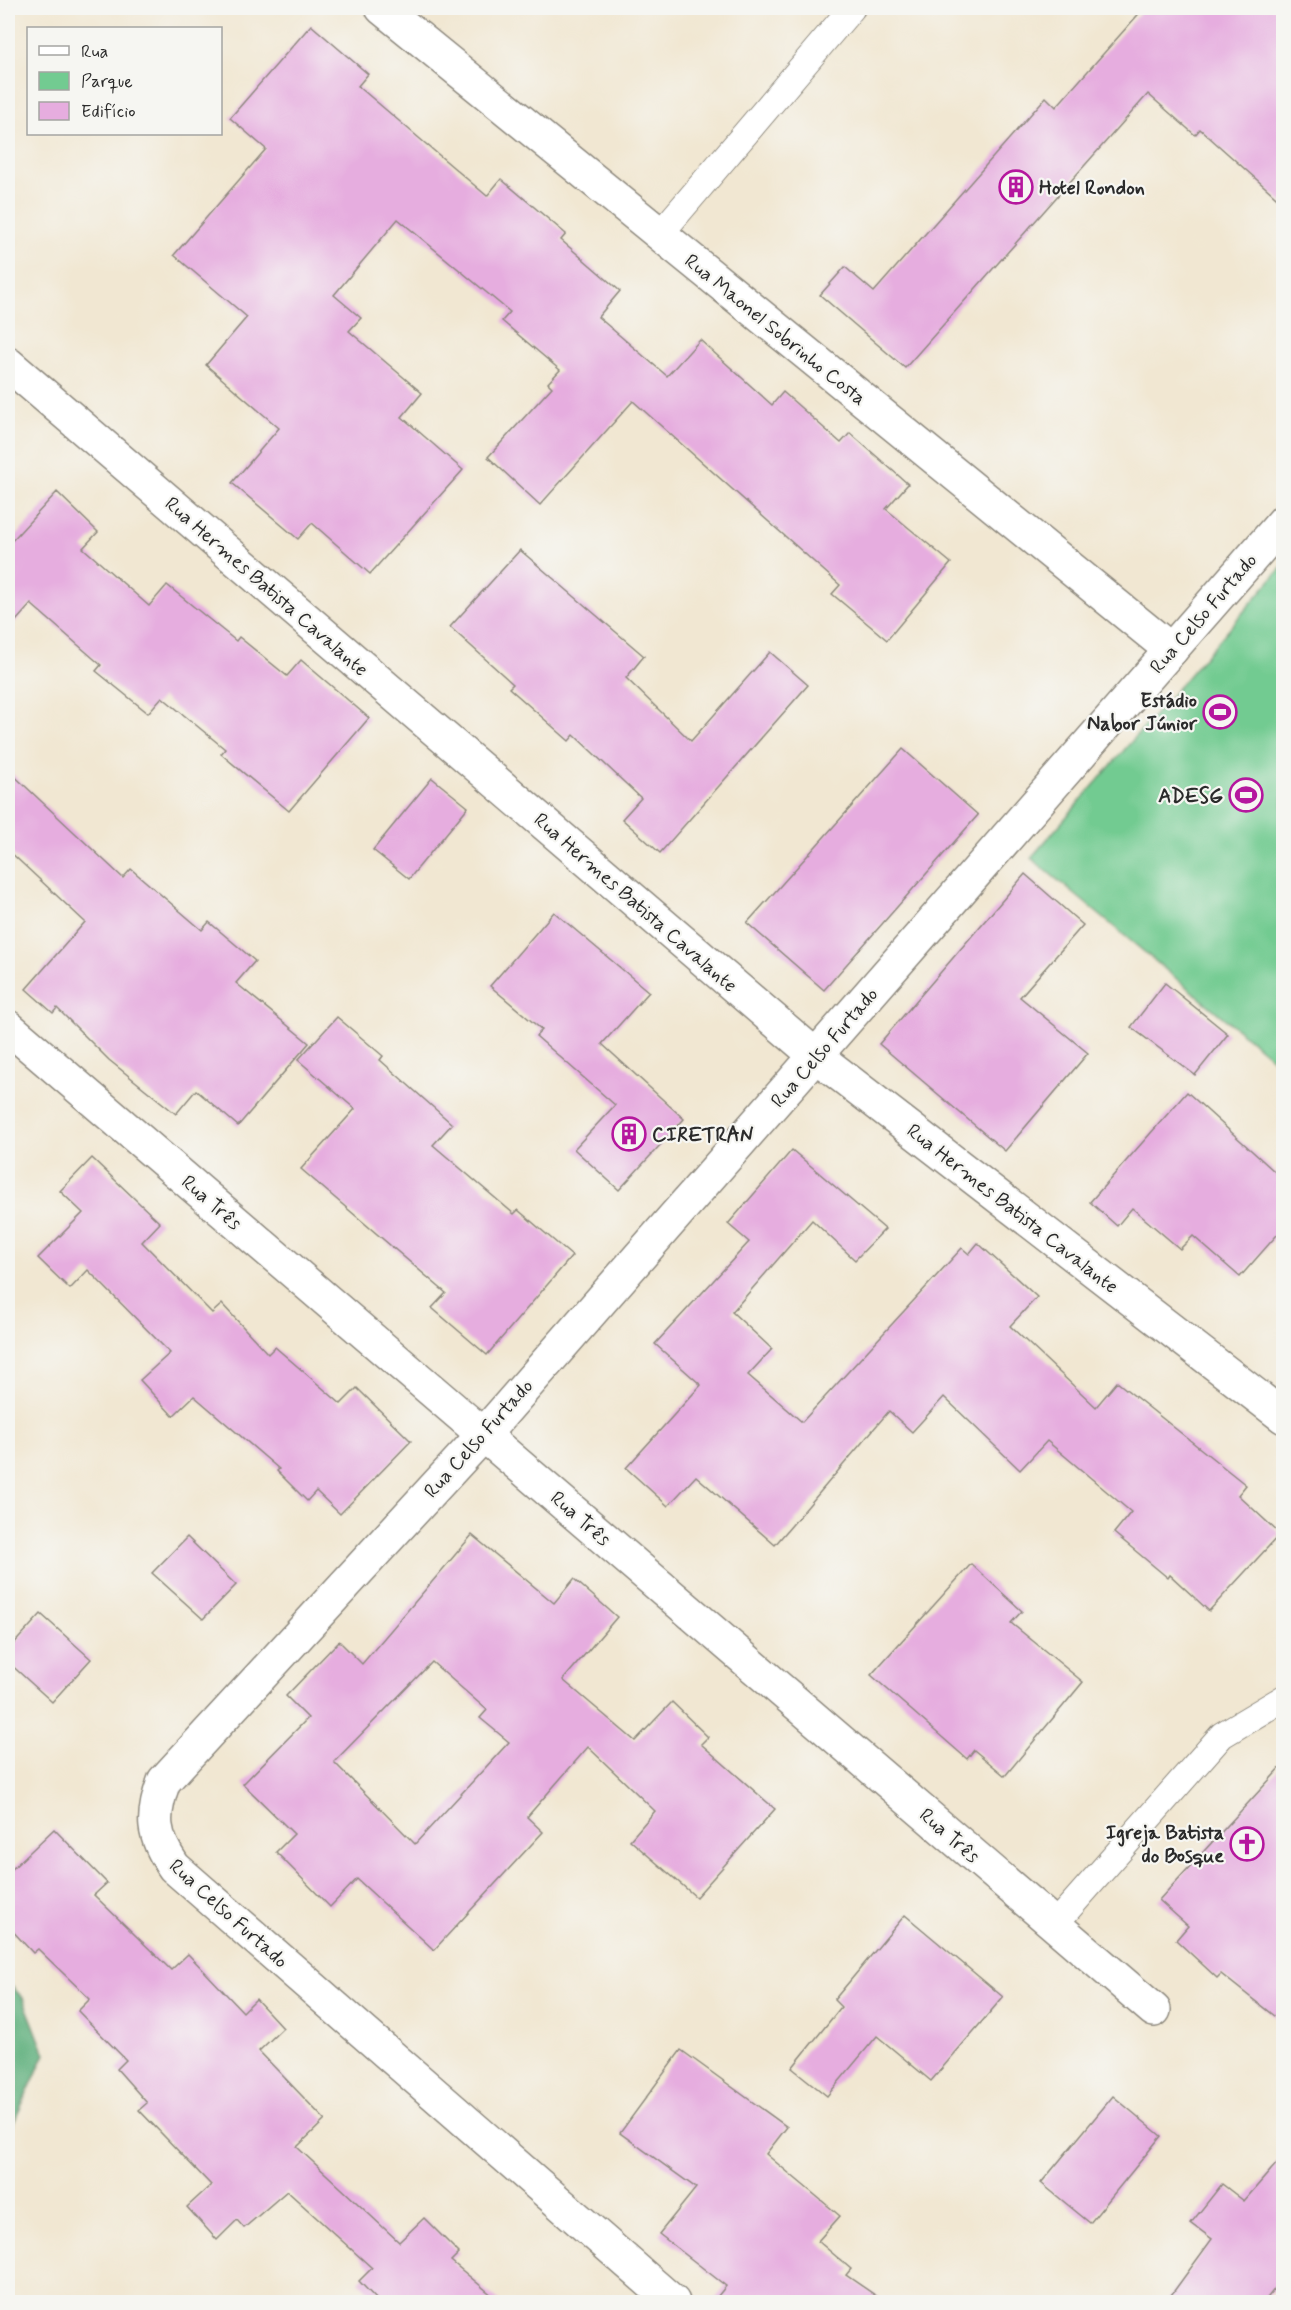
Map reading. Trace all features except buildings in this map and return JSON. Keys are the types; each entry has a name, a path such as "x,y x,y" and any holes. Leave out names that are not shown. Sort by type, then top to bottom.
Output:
{"street":[{"name":"Rua Maonel Sobrinho Costa","path":"382,8 1171,650"},
{"name":"Rua Hermes Batista Cavalante","path":"8,364 816,1056 1284,1417"},
{"name":"Rua Celso Furtado","path":"673,2302 174,1867 159,1845 154,1820 157,1801 164,1781 483,1434 1284,521"},
{"name":"Rua Três","path":"8,1027 1154,2010"}],"lane":[{"path":"660,234 852,8"},
{"path":"1054,1925 1222,1735 1284,1698"}],"green space":[{"name":"Estádio Nabor Júnior","path":"1283,566 1283,1067 1031,858"},
{"path":"8,1983 23,1998 45,2054 8,2135"}],"place":[{"name":"Hotel Rondon","path":"1016,187"},
{"name":"Estádio Nabor Júnior","path":"1220,712"},
{"name":"ADESG","path":"1246,795"},
{"name":"CIRETRAN","path":"629,1134"},
{"name":"Igreja Batista do Bosque","path":"1247,1844"}]}
